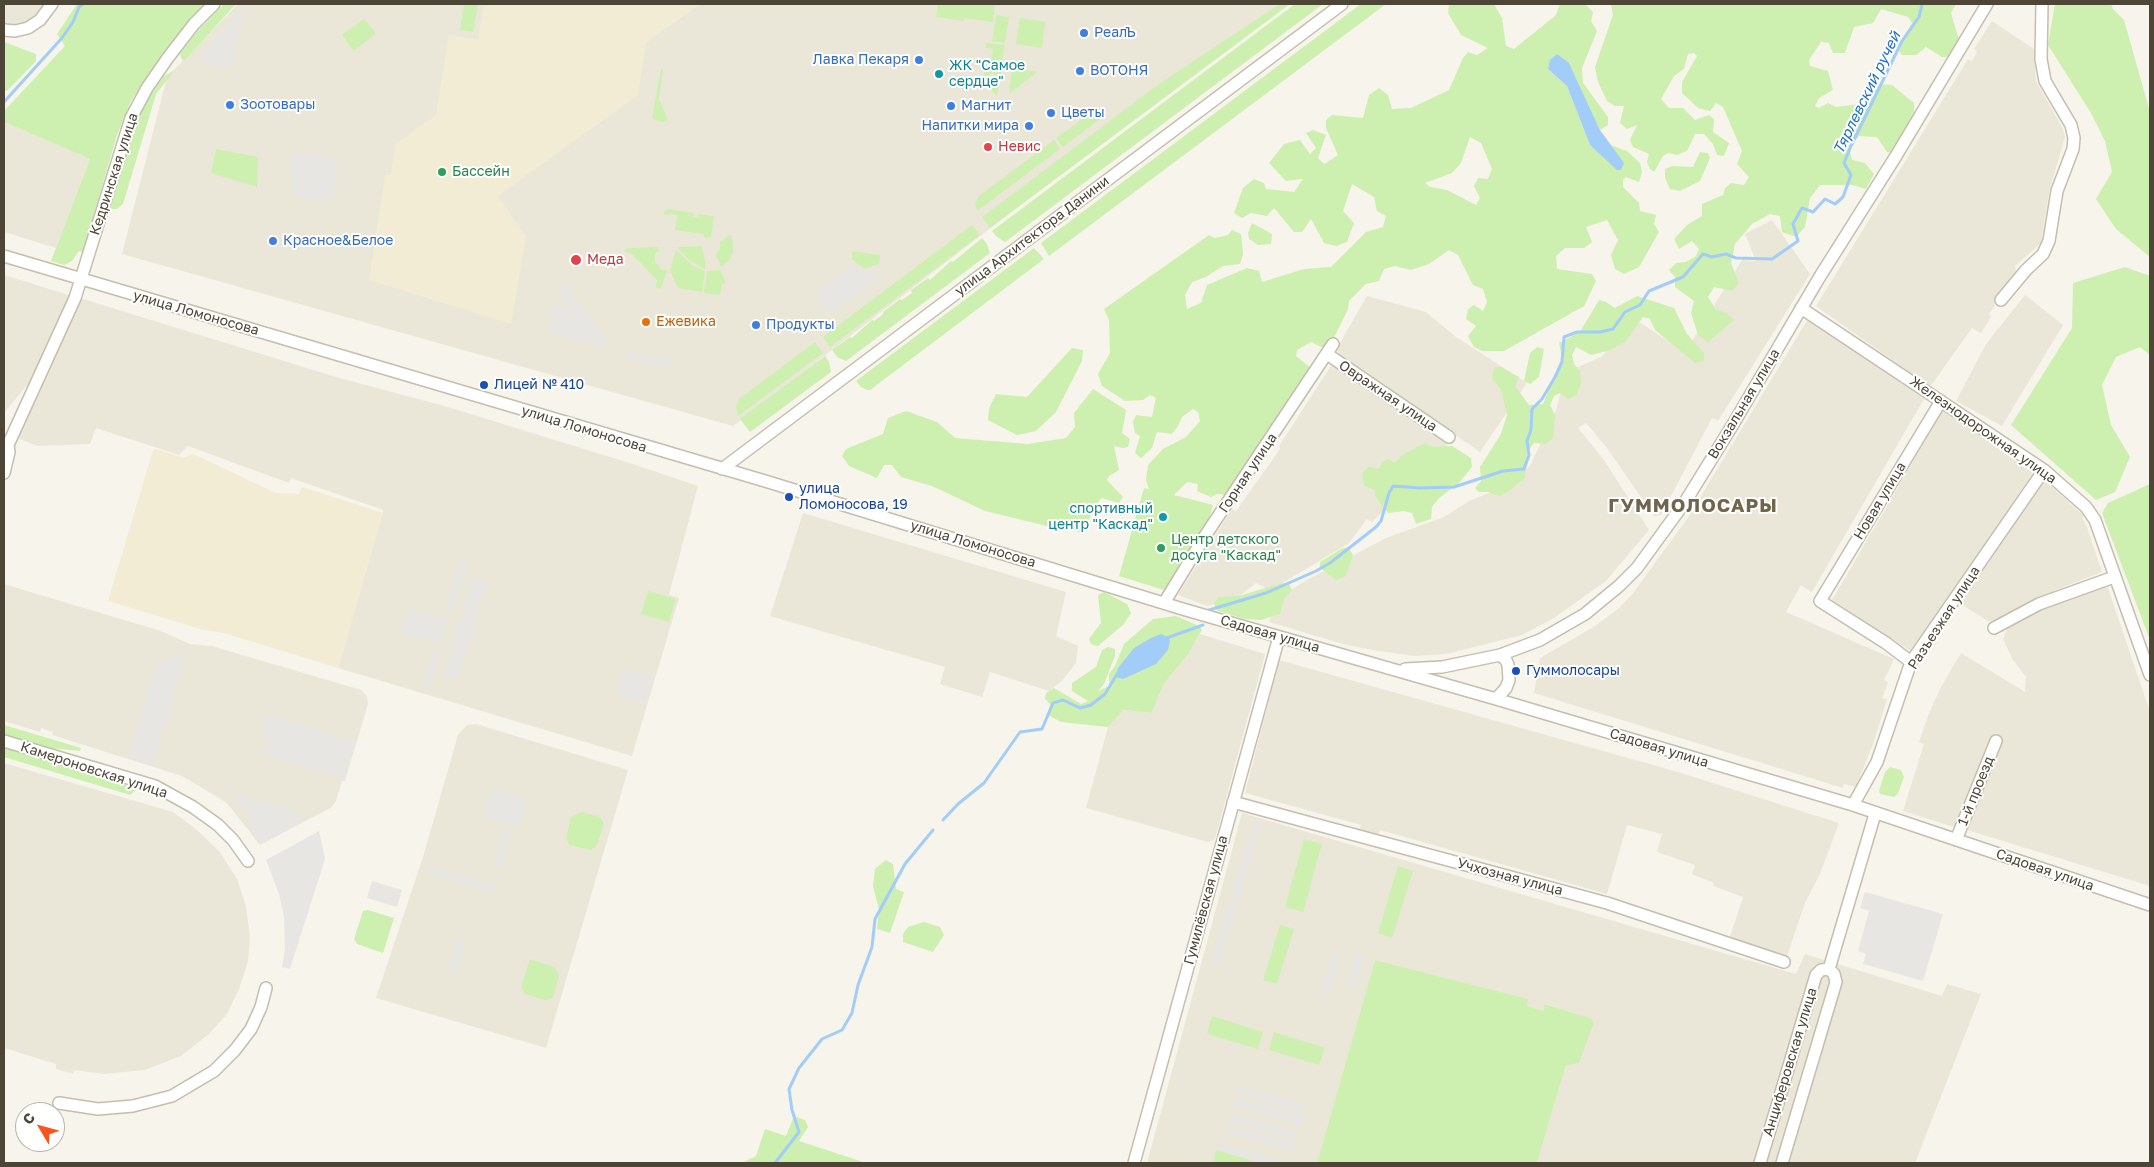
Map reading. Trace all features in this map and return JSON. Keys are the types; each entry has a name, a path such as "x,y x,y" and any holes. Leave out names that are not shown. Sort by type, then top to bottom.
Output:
{"street":[{"path":"4,30 23,30 40,20 52,4"},
{"name":"Кедринская улица","path":"6,444 75,298 125,135 138,103 180,42 214,4"},
{"name":"улица Архитектора Данини","path":"722,469 1342,4"},
{"name":"Вокзальная улица","path":"1394,670 1442,667 1500,655 1540,640 1585,614 1619,586 1637,568 1690,494 1987,4"},
{"path":"2001,300 2026,270 2043,254 2048,241 2058,191 2073,149 2074,138 2071,125 2045,81 2042,59 2042,4"},
{"name":"улица Ломоносова","path":"4,256 1087,578 1164,603"},
{"name":"Железнодорожная улица","path":"1801,308 2044,470 2086,508 2095,520 2150,675"},
{"name":"Горная улица","path":"1164,603 1205,536 1333,344"},
{"name":"Овражная улица","path":"1327,354 1449,437"},
{"name":"Новая улица","path":"1912,662 1820,601 1941,401"},
{"path":"4,473 9,452 6,444"},
{"name":"Разъезжая улица","path":"1853,805 1877,762 1912,662 2044,470"},
{"path":"1994,628 2040,604 2114,577"},
{"name":"Садовая улица","path":"1164,603 1853,805 1875,814 2150,905"},
{"name":"Гумилёвская улица","path":"1134,1163 1279,637"},
{"path":"1496,699 1506,688 1509,680 1506,660 1500,655"},
{"name":"Камероновская улица","path":"4,741 161,789 193,807 218,825 248,861"},
{"name":"1-й проезд","path":"1956,840 1996,742"},
{"name":"Учхозная улица","path":"1233,802 1607,903 1784,962"},
{"name":"Анциферовская улица","path":"1829,968 1875,814"},
{"name":"Анциферовская улица","path":"1760,1163 1816,975 1821,970 1829,968"},
{"name":"Анциферовская улица","path":"1782,1163 1836,982 1834,974 1829,968"},
{"path":"65,1104 98,1109 133,1106 172,1096 214,1071 235,1050 251,1029 261,1007 266,988"},
{"path":"1771,1127 1791,1133"}],"shaded area":[{"path":"4,4 47,4 38,15 19,26 4,25"},
{"path":"238,4 1282,4 733,426 122,254 167,77"},
{"path":"246,4 252,4 243,13 232,67 219,67 195,62"},
{"path":"484,4 700,4 646,43 638,95 498,196 526,236 511,324 369,280 385,175 391,175 395,144 436,115 449,35 478,40"},
{"path":"1992,21 2034,49 2036,81 2062,127 2065,137 2049,192 2041,243 2015,266 2016,274 1997,297 1994,307 1989,314 1991,317 1981,333 1972,328 1930,387 1816,306 1968,59 1972,61 1977,52 1974,49"},
{"path":"4,122 90,159 56,248 4,232"},
{"path":"292,152 340,161 332,199 326,198 322,203 291,193 290,164"},
{"path":"1772,220 1810,274 1718,421 1712,418 1661,515 1654,516 1607,448 1586,423 1578,428 1604,460 1649,530 1606,581 1554,618 1522,635 1446,654 1414,656 1372,650 1343,644 1269,622 1276,600 1305,581 1386,538 1444,517 1469,501 1499,489 1530,466 1556,410 1566,372 1601,357 1636,320 1685,352 1742,260 1756,261 1745,234"},
{"path":"854,265 864,271 871,268 878,277 829,314 814,295"},
{"path":"4,275 72,296 34,377 4,413"},
{"path":"563,282 612,348 550,333 551,307 570,308 559,287"},
{"path":"2025,295 2063,325 2002,426 1956,401 1986,344"},
{"path":"1367,296 1426,312 1456,337 1527,383 1480,452 1339,355 1337,348"},
{"path":"80,298 336,377 448,407 698,486 669,595 679,598 632,756 338,668 383,510 291,478 289,483 188,446 179,455 96,428 90,444 37,446 15,437"},
{"path":"1808,319 1924,399 1812,592 1801,585 1786,612 1894,659 1884,680 1888,682 1882,698 1887,699 1874,741 1856,787 1844,784 1843,788 1534,693 1540,658 1595,626 1619,608 1633,593 1687,519"},
{"path":"627,352 673,360 670,367 629,360"},
{"path":"1332,364 1449,442 1440,454 1372,522 1367,519 1349,543 1286,581 1267,589 1256,583 1237,598 1207,606 1178,595 1232,509 1236,511 1280,449 1279,446"},
{"path":"1943,410 2033,473 1912,652 1832,600"},
{"path":"156,449 184,458 193,454 276,493 299,494 302,487 383,513 338,668 224,633 204,630 108,601 153,450"},
{"path":"2044,480 2083,515 2082,517 2102,572 2058,589 2011,615 1989,622 1958,602"},
{"path":"803,513 1066,592 1056,636 1078,646 1076,663 1062,681 1049,691 990,672 982,697 940,684 945,667 770,616"},
{"path":"461,557 468,559 452,612 445,610"},
{"path":"473,578 487,583 458,680 444,676"},
{"path":"4,584 161,631 190,644 212,646 361,690 367,696 368,704 345,781 342,781 336,801 332,807 260,845 227,803 182,776 52,735 53,732 41,728 40,732 4,721"},
{"path":"2107,585 2150,712 2150,886 1967,830 2000,738 1992,735 1954,827 1903,811 1924,744 1919,742 1929,713 1940,689 1961,653 2025,692 2026,677 2013,660 2003,639 2009,624 2048,606"},
{"path":"409,608 447,620 439,644 401,632"},
{"path":"1200,634 1265,654 1215,839 1208,842 1086,808 1108,727 1124,710 1152,713 1163,685 1189,653"},
{"path":"434,649 441,651 430,688 423,686"},
{"path":"171,654 185,658 153,765 129,758 158,660 169,663"},
{"path":"1279,660 1678,772 1839,823 1820,874 1805,903 1786,959 1729,940 1743,897 1713,886 1714,883 1692,874 1695,865 1657,852 1662,834 1627,825 1607,894 1380,830 1378,836 1360,830 1361,825 1245,793"},
{"path":"624,669 654,678 646,704 616,695"},
{"path":"267,715 356,742 345,778 264,754 269,739 261,736"},
{"path":"476,724 628,770 546,1048 376,998 423,857 458,735 467,725"},
{"path":"4,763 173,812 196,829 220,852 237,879 246,906 250,937 248,961 239,989 227,1014 209,1034 181,1056 145,1070 103,1074 75,1070 73,1074 56,1069 56,1064 4,1048"},
{"path":"492,789 527,799 519,826 484,816"},
{"path":"240,794 295,811 302,822 261,844 246,823 253,817 235,799"},
{"path":"1242,813 1796,974 1805,954 1942,996 1947,984 1981,994 1915,1163 1537,1163 1566,1065 1594,1022 1591,1018 1546,1004 1543,1011 1527,1006 1527,999 1375,960 1317,1163 1147,1163"},
{"path":"1255,819 1262,821 1219,965 1212,963"},
{"path":"504,830 512,832 501,868 494,866"},
{"path":"319,831 325,859 290,969 282,967 285,950 284,917 279,894 266,860"},
{"path":"429,866 496,886 494,893 427,873"},
{"path":"372,881 402,890 397,907 367,898"},
{"path":"1865,892 1943,914 1923,981 1863,964 1866,954 1858,951 1869,911 1860,908"},
{"path":"457,940 465,942 456,974 448,971"},
{"path":"1333,953 1340,955 1329,996 1321,993"},
{"path":"1357,954 1365,956 1355,988 1348,986"},
{"path":"1238,1086 1306,1105 1304,1112 1236,1093"},
{"path":"1235,1097 1303,1116 1300,1124 1233,1105"},
{"path":"1232,1114 1298,1133 1296,1140 1230,1121"},
{"path":"1229,1125 1295,1143 1293,1151 1227,1132"},
{"path":"1219,1143 1287,1162 1266,1163 1218,1150"}],"green space":[{"path":"77,4 205,4 165,51 131,101 117,135 83,252 79,251 72,261 64,265 51,261 90,159 4,122 4,111 65,46 57,34"},
{"path":"224,4 236,4 184,61 182,60 180,54 197,32"},
{"path":"464,4 478,4 473,32 460,30"},
{"path":"938,4 995,4 993,22 964,18 964,21 936,17"},
{"path":"1280,4 1290,4 990,228 982,217 1159,84"},
{"path":"1295,4 1323,4 1005,242 992,231"},
{"path":"1361,4 1386,4 1049,256 1041,243"},
{"path":"1449,4 1494,4 1502,18 1506,46 1514,49 1556,15 1560,4 1585,4 1593,12 1591,21 1597,31 1582,68 1583,83 1608,117 1608,125 1600,130 1569,63 1548,69 1567,86 1590,145 1624,163 1610,145 1627,151 1640,163 1642,172 1639,182 1626,177 1623,180 1623,187 1639,203 1640,211 1656,215 1654,224 1659,232 1639,267 1624,274 1615,269 1611,255 1618,240 1607,220 1586,227 1592,242 1584,248 1565,248 1556,256 1557,269 1592,274 1596,281 1584,306 1504,351 1482,351 1474,347 1468,336 1476,326 1466,319 1468,309 1474,305 1483,311 1487,302 1483,289 1473,285 1458,255 1449,250 1429,264 1411,270 1395,266 1384,269 1379,281 1366,284 1349,301 1348,309 1330,346 1325,349 1311,342 1297,350 1296,356 1312,369 1227,495 1217,494 1211,497 1197,491 1198,484 1187,482 1174,495 1213,505 1210,516 1212,520 1167,591 1119,576 1144,488 1149,489 1146,480 1148,465 1163,449 1186,437 1200,421 1198,412 1193,409 1182,417 1172,434 1157,432 1152,448 1141,458 1135,453 1140,436 1135,433 1133,422 1136,415 1152,417 1156,398 1150,395 1143,400 1125,401 1102,386 1098,374 1110,353 1109,320 1104,309 1209,235 1215,238 1228,235 1232,230 1241,234 1243,254 1240,264 1223,266 1206,277 1192,282 1185,295 1187,309 1201,303 1207,285 1247,268 1259,271 1262,282 1304,269 1331,267 1366,232 1383,227 1386,216 1377,211 1374,197 1352,184 1343,211 1354,223 1347,242 1336,246 1324,243 1311,219 1302,232 1294,232 1274,208 1267,216 1251,213 1242,218 1234,213 1243,188 1254,179 1264,183 1266,189 1294,192 1303,179 1286,181 1269,163 1284,144 1300,140 1310,154 1316,148 1306,133 1313,130 1326,135 1318,158 1324,164 1338,155 1326,128 1326,120 1332,115 1363,118 1369,95 1379,88 1388,95 1392,109 1411,108 1449,90 1463,58 1468,52 1477,55 1488,48 1461,35 1448,13","holes":["1470,137 1481,143 1492,169 1488,179 1478,178 1474,186 1480,198 1476,205 1447,190 1430,187 1425,183 1452,173 1461,163"]},
{"path":"1611,4 1956,4 1951,13 1959,40 1949,57 1942,57 1926,47 1916,55 1902,55 1897,49 1912,23 1908,17 1881,9 1873,23 1854,27 1845,53 1833,53 1829,43 1821,42 1809,60 1810,66 1828,71 1833,90 1819,98 1815,106 1819,108 1828,103 1836,107 1859,104 1876,84 1892,85 1914,103 1914,121 1894,153 1887,152 1877,137 1859,136 1849,148 1852,160 1865,163 1874,174 1866,189 1852,185 1820,185 1810,198 1805,227 1796,237 1782,232 1780,216 1770,214 1752,224 1735,244 1731,263 1739,283 1732,291 1714,287 1708,297 1716,310 1727,313 1734,320 1708,342 1698,335 1691,313 1694,301 1675,287 1675,277 1669,270 1676,263 1686,262 1696,256 1699,249 1692,241 1679,249 1674,239 1687,225 1702,216 1702,204 1723,195 1725,188 1731,183 1744,185 1749,177 1737,164 1742,151 1723,107 1716,103 1710,111 1698,108 1682,93 1682,82 1697,56 1694,53 1688,54 1684,69 1674,76 1661,99 1669,108 1683,108 1695,120 1709,115 1714,119 1713,132 1729,143 1724,156 1717,155 1713,144 1704,134 1695,134 1687,151 1677,155 1668,153 1663,156 1654,172 1650,169 1647,162 1649,154 1633,147 1630,140 1637,125 1627,129 1620,123 1624,106 1615,106 1607,101 1598,82 1595,67 1613,15"},
{"path":"2055,4 2111,4 2113,9 2124,20 2150,112 2150,257 2116,229 2096,199 2112,172 2105,141 2091,113 2048,45"},
{"path":"996,15 1009,17 1005,43 992,41"},
{"path":"1020,18 1045,22 1042,48 1016,44"},
{"path":"364,19 375,34 355,50 352,49 343,34"},
{"path":"4,42 36,54 36,61 7,91 4,90"},
{"path":"986,43 1005,45 1002,64 968,60 969,58 991,61 993,49 985,48"},
{"path":"985,64 1002,67 997,96 988,86 998,79 993,72 984,79"},
{"path":"1012,68 1037,72 1009,94"},
{"path":"661,69 663,70 659,100 667,117 666,121 662,122 652,118"},
{"path":"175,70 156,94 123,204 117,209 110,209 137,121 146,102 164,76"},
{"path":"1098,108 1104,116 1063,147 1056,138"},
{"path":"1054,140 1060,149 977,211 975,203 979,196"},
{"path":"216,149 258,157 257,187 211,173"},
{"path":"1700,152 1708,153 1710,158 1700,181 1680,191 1670,189 1665,178 1665,169 1672,166 1693,167"},
{"path":"668,209 694,213 693,217 699,218 698,214 714,216 711,237 705,238 703,234 675,230 677,215 665,215 663,213"},
{"path":"1252,223 1272,234 1271,244 1258,245 1249,239 1248,233"},
{"path":"972,225 980,235 830,347 823,337"},
{"path":"729,235 732,236 733,251 730,259 721,267 716,255 720,249 720,242"},
{"path":"982,238 987,244 990,253 846,361 837,357 832,350 850,337 852,338 900,299 902,300 912,293 911,290 928,278 930,280 951,261 953,262"},
{"path":"701,246 705,260 705,269 689,260 677,247"},
{"path":"658,247 659,250 655,254 655,262 662,270 667,270 661,289 656,287 657,280 632,254 624,251 627,248"},
{"path":"1034,248 1044,259 870,390 861,387 856,381"},
{"path":"676,250 693,266 705,271 702,292 678,288 670,270"},
{"path":"852,251 880,255 879,264 864,269 852,259"},
{"path":"2125,267 2150,276 2150,355 2140,347 2116,357 2102,385 2111,425 2130,457 2115,492 2096,500 2011,425 2072,328 2073,283"},
{"path":"720,270 726,283 722,284 720,295 704,293 707,271"},
{"path":"1637,296 1674,308 1687,334 1704,353 1704,361 1695,363 1655,330 1650,319 1643,317 1625,342 1607,351 1591,355 1576,347 1572,355 1574,364 1580,371 1581,384 1577,395 1568,399 1560,393 1554,396 1550,405 1555,415 1553,438 1546,444 1534,443 1527,452 1525,478 1506,493 1499,496 1489,492 1479,492 1475,488 1481,481 1480,467 1501,434 1507,415 1501,389 1492,379 1494,367 1501,367 1519,377 1515,386 1529,405 1543,404 1562,357 1559,343 1580,332 1599,300 1615,308"},
{"path":"815,342 823,353 738,416 736,406 739,399"},
{"path":"1537,347 1544,349 1539,377 1530,384 1524,381 1530,353"},
{"path":"1072,348 1083,350 1082,361 1056,412 1036,431 1017,435 988,420 989,408 996,394 1027,397"},
{"path":"825,356 829,362 831,372 750,432 740,419"},
{"path":"1093,389 1126,410 1122,433 1130,439 1128,447 1114,446 1119,470 1109,476 1107,480 1123,497 1119,503 1101,498 1081,533 1056,523 1051,527 985,511 932,486 901,477 892,465 884,465 877,478 849,466 842,456 846,449 883,434 888,418 906,411 937,422 955,438 1028,444 1066,438 1075,427 1074,413"},
{"path":"1425,443 1433,447 1452,446 1471,458 1472,467 1459,483 1439,498 1432,507 1431,519 1416,524 1412,513 1404,511 1388,513 1375,496 1375,490 1364,486 1362,474 1368,467 1379,469 1382,462 1388,459 1395,463 1402,455"},
{"path":"2150,484 2150,640 2102,513 2108,503"},
{"path":"1348,547 1353,555 1346,576 1336,580 1320,568 1320,562 1341,549"},
{"path":"1282,583 1289,584 1292,590 1284,599 1280,614 1261,620 1245,619 1218,611 1215,607 1214,603 1219,597 1239,596"},
{"path":"648,591 676,599 669,622 641,614"},
{"path":"1104,592 1127,604 1131,613 1124,624 1098,646 1091,644 1089,639 1101,623 1098,595"},
{"path":"1176,616 1199,626 1202,630 1189,653 1163,685 1152,713 1124,710 1108,727 1061,722 1048,715 1050,704 1045,699 1046,693 1054,688 1081,704 1088,701 1072,691 1072,683 1096,667 1102,650 1108,647 1115,649 1115,656 1104,684 1098,691 1109,686 1109,674 1115,666 1124,644 1153,619"},
{"path":"4,725 81,748 80,751 51,748 4,734"},
{"path":"4,748 128,785 127,788 136,790 130,795 4,757"},
{"path":"1890,767 1901,770 1904,777 1898,793 1894,797 1880,794 1879,791 1885,772"},
{"path":"582,812 600,817 604,824 597,845 591,850 570,845 566,839 571,817"},
{"path":"1304,839 1322,844 1303,912 1285,907"},
{"path":"886,860 893,864 896,889 904,892 890,933 877,929 879,909 873,886 875,869"},
{"path":"1398,866 1413,871 1392,938 1378,933"},
{"path":"368,910 394,918 383,953 357,944 354,939 363,911"},
{"path":"924,922 940,927 944,935 933,952 903,942 903,934 908,927"},
{"path":"1280,925 1294,929 1277,984 1263,980"},
{"path":"530,959 554,967 559,975 554,995 551,999 545,1000 526,994 523,991 521,987"},
{"path":"1375,960 1528,999 1527,1006 1543,1011 1545,1004 1591,1018 1594,1022 1579,1063 1566,1065 1537,1163 1317,1163"},
{"path":"1212,1016 1263,1032 1258,1049 1207,1034"},
{"path":"1274,1032 1325,1048 1319,1065 1269,1050"},
{"path":"794,1116 805,1120 808,1127 799,1141 866,1163 742,1163 756,1156 765,1129 786,1136"},
{"path":"1216,1150 1253,1161 1253,1163 1213,1163"}],"water":[{"path":"1557,54 1569,63 1600,130 1624,163 1621,170 1617,170 1590,145 1567,86 1548,69 1550,60"},
{"path":"1161,634 1170,641 1168,650 1156,664 1123,679 1116,677 1118,668 1134,648"}],"waterway":[{"path":"4,102 62,38 73,22 79,7 83,4"},
{"name":"Тярлевский ручей","path":"1209,610 1266,593 1330,563 1381,521 1389,493 1393,486 1420,488 1454,487 1503,471 1524,469 1529,455 1527,441 1531,430 1532,409 1542,399 1562,362 1564,337 1577,332 1600,332 1613,329 1625,312 1640,305 1649,291 1683,277 1703,254 1712,257 1726,254 1736,258 1772,259 1798,241 1793,224 1802,208 1813,212 1825,199 1835,204 1843,197 1851,175 1844,163 1902,41 1919,17 1922,4"},
{"name":"Тярлевский ручей","path":"1164,639 1203,625"},
{"name":"Тярлевский ручей","path":"943,820 958,804 984,783 1020,732 1042,729 1053,703 1063,700 1080,708 1091,705 1105,694 1119,671"},
{"name":"Тярлевский ручей","path":"775,1163 799,1132 792,1110 789,1089 799,1068 822,1039 842,1030 852,1013 858,985 872,947 875,919 905,864 933,830"}],"place":[{"name":"РеалЪ","path":"1084,33"},
{"name":"Лавка Пекаря","path":"919,60"},
{"name":"ВОТОНЯ","path":"1080,71"},
{"name":"ЖК \"Самое сердце\"","path":"939,74"},
{"name":"Зоотовары","path":"230,105"},
{"name":"Магнит","path":"951,106"},
{"name":"Цветы","path":"1051,113"},
{"name":"Напитки мира","path":"1029,126"},
{"name":"Невис","path":"988,147"},
{"name":"Бассейн","path":"442,172"},
{"name":"Красное&Белое","path":"273,241"},
{"name":"Меда","path":"576,260"},
{"name":"Ежевика","path":"646,322"},
{"name":"Продукты","path":"756,325"},
{"name":"Лицей № 410","path":"484,385"},
{"name":"улица Ломоносова, 19","path":"789,497"},
{"name":"спортивный центр \"Каскад\"","path":"1163,517"},
{"name":"Центр детского досуга \"Каскад\"","path":"1161,548"},
{"name":"Гуммолосары","path":"1516,671"}],"district":[{"name":"ГУММОЛОСАРЫ","path":"1693,506"}]}
